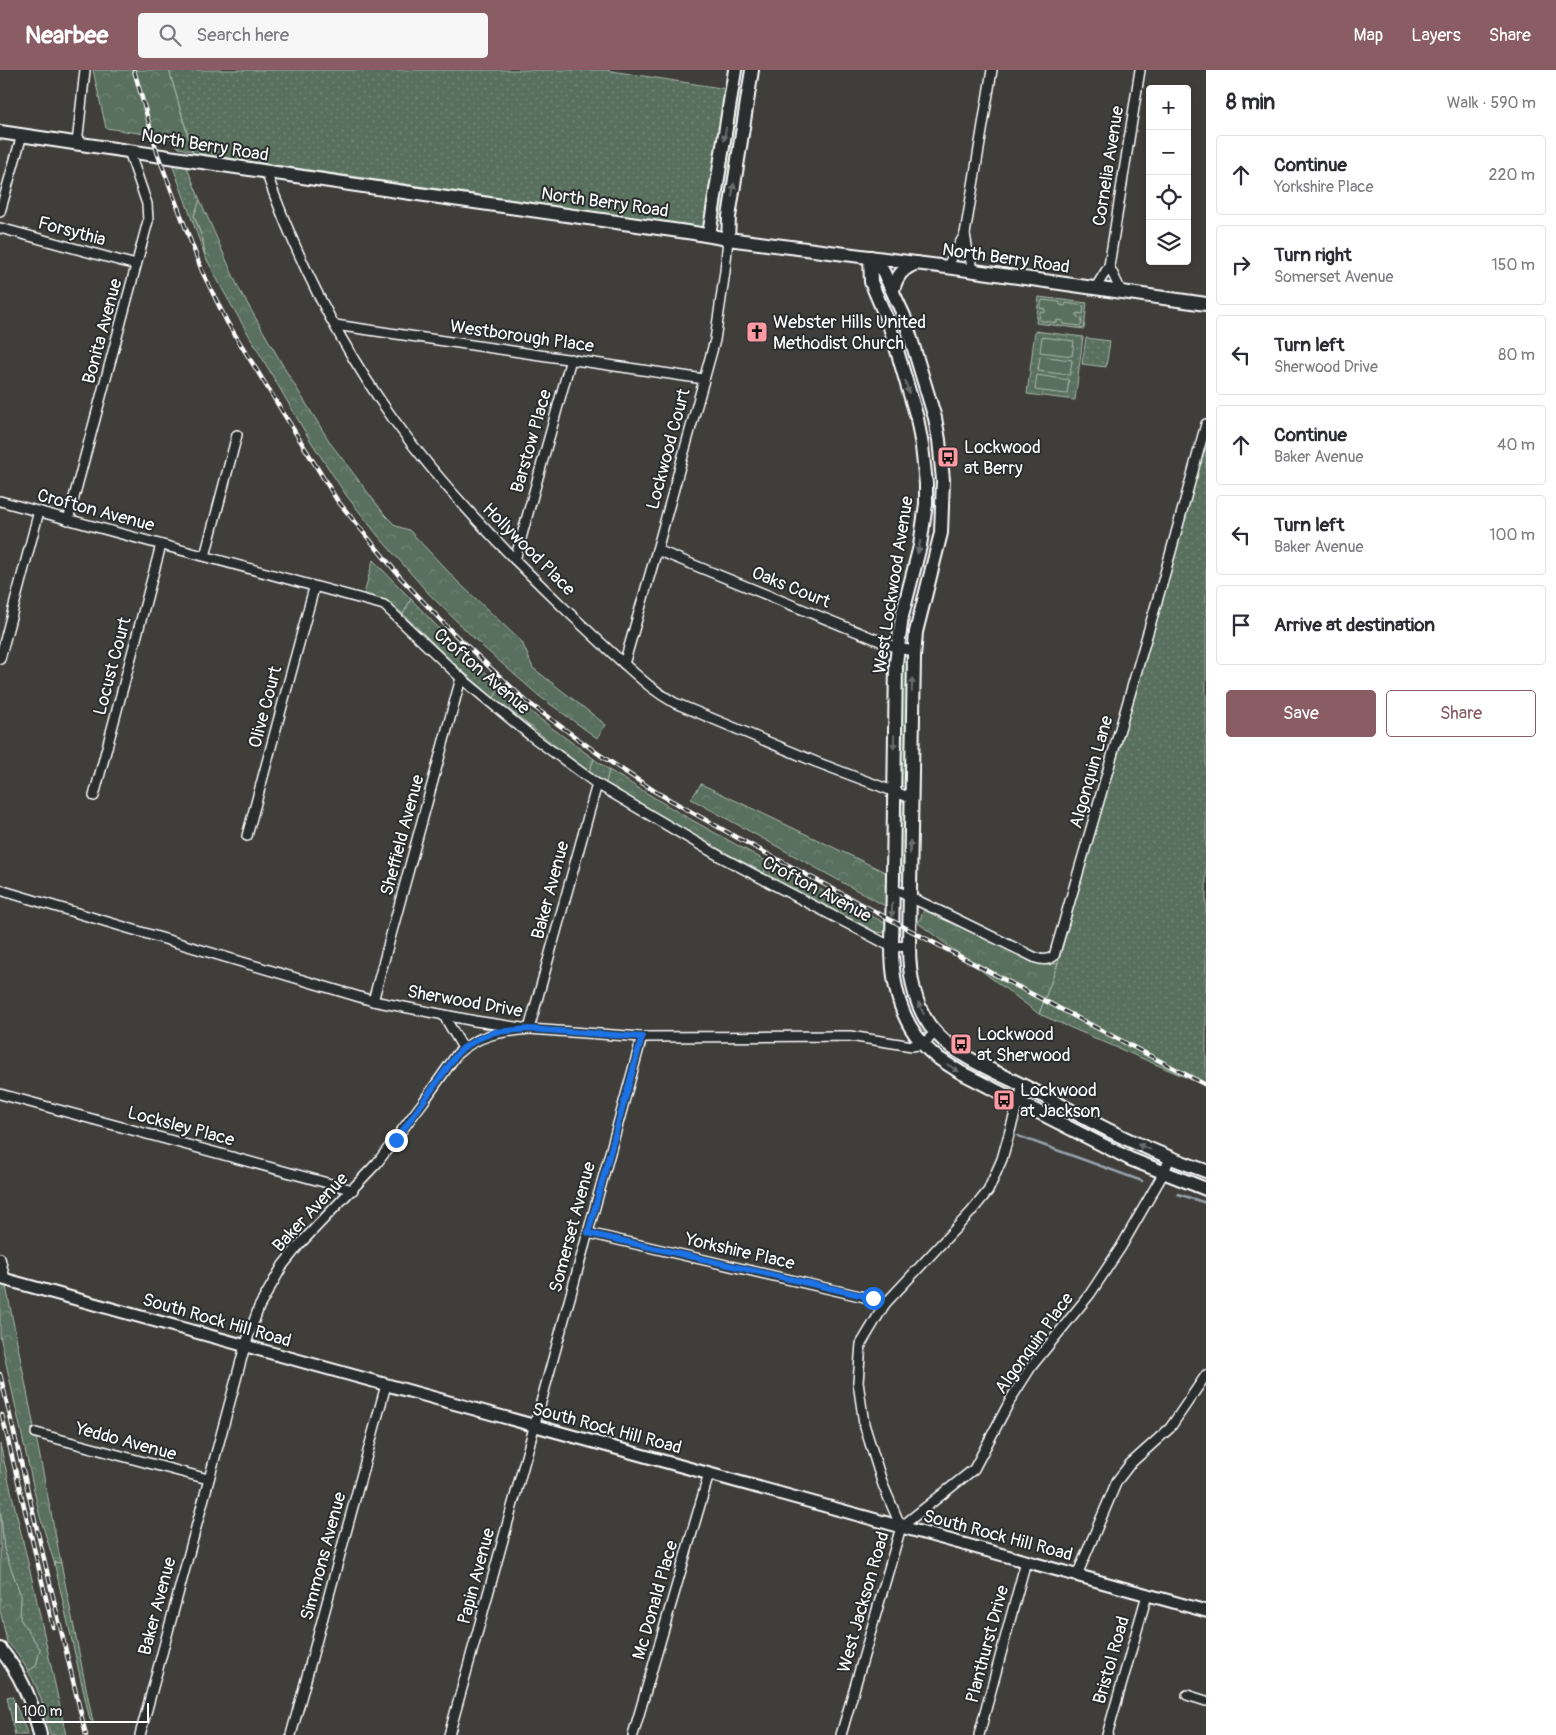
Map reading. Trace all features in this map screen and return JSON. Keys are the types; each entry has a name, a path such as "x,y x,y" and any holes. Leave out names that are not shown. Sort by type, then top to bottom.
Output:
{"main road":[{"path":"710,235 735,70"},
{"path":"728,239 729,217 752,70"},
{"path":"732,86 749,88"},
{"name":"North Berry Road","path":"0,132 728,239 947,267 1206,304"},
{"name":"West Lockwood Avenue","path":"870,257 884,271 904,316 935,418 940,443 943,480 941,532 918,624 912,685 909,968 915,996 921,1011 936,1032 966,1056 1136,1144 1206,1171"},
{"name":"West Lockwood Avenue","path":"870,257 871,282 890,327 917,418 926,484 924,521 920,546 902,616 897,648 893,791 892,946 894,986 899,1004 923,1044 934,1055 960,1072 1130,1159 1163,1174 1206,1189"},
{"path":"893,290 896,279 901,272 917,263"},
{"path":"900,362 917,358"},
{"path":"922,446 940,443"},
{"path":"0,1649 10,1660 24,1684 35,1713 40,1735"}],"street":[{"path":"77,144 85,70"},
{"path":"974,271 965,234 992,70"},
{"name":"Cornelia Avenue","path":"1096,288 1108,266 1140,70"},
{"path":"0,212 22,135"},
{"name":"Bonita Avenue","path":"68,520 146,230 148,212 129,151"},
{"name":"Hollywood Place","path":"266,172 283,221 308,275 334,325 357,363 399,426 425,460 475,519 515,560 649,687 675,703 816,762 911,798"},
{"name":"Forsythia","path":"0,228 136,265"},
{"path":"947,267 965,234"},
{"name":"Lockwood Court","path":"624,664 717,327 726,271 728,239"},
{"path":"1108,266 1121,291"},
{"name":"Westborough Place","path":"334,325 704,379"},
{"name":"Barstow Place","path":"515,560 571,359"},
{"name":"Algonquin Lane","path":"892,889 1036,958 1045,960 1054,956 1162,584 1206,424"},
{"path":"205,556 237,435"},
{"name":"Crofton Avenue","path":"0,501 205,556 314,588 384,605 461,678 530,735 596,784 722,857 892,946 909,946"},
{"path":"0,660 39,511"},
{"name":"Locust Court","path":"94,796 161,545"},
{"name":"Oaks Court","path":"657,550 897,648 914,651"},
{"name":"Olive Court","path":"247,836 314,588"},
{"name":"Sheffield Avenue","path":"373,1001 461,678"},
{"name":"Baker Avenue","path":"140,1735 245,1346 259,1308 283,1264 353,1190 396,1140 446,1068 463,1048 495,1032 529,1029 596,784"},
{"name":"Sherwood Drive","path":"0,890 373,1001 444,1016 529,1029 642,1037 850,1036 902,1045 923,1044"},
{"path":"444,1016 463,1048"},
{"path":"923,1044 936,1032"},
{"name":"Somerset Avenue","path":"534,1426 642,1037"},
{"name":"West Jackson Road","path":"841,1735 901,1527 882,1485 864,1424 858,1382 861,1344 885,1304 971,1212 988,1191 1002,1159 1023,1085"},
{"name":"Locksley Place","path":"0,1094 353,1190"},
{"name":"Algonquin Place","path":"901,1527 974,1469 1012,1396 1032,1367 1090,1294 1121,1247 1163,1174 1170,1158"},
{"name":"Yorkshire Place","path":"588,1233 873,1298 885,1304"},
{"path":"0,1258 2,1278"},
{"name":"South Rock Hill Road","path":"2,1278 1206,1611"},
{"path":"1077,1575 1117,1481 1130,1464 1170,1428 1206,1375"},
{"name":"Simmons Avenue","path":"291,1735 386,1385"},
{"name":"Papin Avenue","path":"449,1735 534,1426"},
{"name":"Yeddo Avenue","path":"36,1433 208,1480"},
{"name":"Mc Donald Place","path":"633,1735 708,1474"},
{"name":"Planthurst Drive","path":"979,1735 1026,1562"},
{"name":"Bristol Road","path":"1107,1735 1147,1595"},
{"path":"1187,1696 1206,1701"}],"green space":[{"path":"93,70 169,70 192,151 179,148 171,138 106,128"},
{"path":"169,70 605,70 727,89 705,226 700,227 193,153"},
{"path":"736,93 745,93 723,221 720,221 718,218"},
{"path":"172,164 186,165 200,200 194,216 203,240 205,256"},
{"path":"200,200 239,289 331,444 385,515 396,526 409,530 458,582 522,642 533,668 606,725 597,738 539,696 482,646 429,594 379,537 346,495 308,437 205,256 203,240 194,216"},
{"path":"1039,297 1087,303 1084,329 1036,323"},
{"path":"1042,300 1060,302 1060,305 1065,306 1066,303 1084,306 1083,314 1077,313 1077,317 1082,318 1081,326 1063,324 1063,321 1057,320 1057,323 1039,320 1040,312 1045,313 1045,309 1040,308"},
{"path":"1035,331 1083,337 1075,400 1027,394"},
{"path":"1042,337 1074,341 1072,356 1040,352"},
{"path":"1086,338 1110,341 1106,367 1082,364"},
{"path":"1040,356 1072,360 1070,375 1038,371"},
{"path":"1037,375 1069,380 1067,394 1035,390"},
{"path":"1206,439 1206,1086 1039,1014 1058,963"},
{"path":"373,560 411,599 403,614 391,603 364,594"},
{"path":"411,599 460,650 500,685 494,698 458,667 403,614"},
{"path":"905,656 909,659 906,786 903,787 900,785 902,657"},
{"path":"500,685 536,716 594,759 589,772 494,698"},
{"path":"594,759 609,770 606,783 589,772"},
{"path":"609,770 681,814 766,861 764,873 687,832 606,783"},
{"path":"701,784 889,874 887,907 691,799"},
{"path":"902,801 906,805 904,881 899,879 900,802"},
{"path":"766,861 885,923 885,933 876,932 764,873"},
{"path":"925,908 1037,963 1048,965 1058,963 1039,1014 918,923"},
{"path":"0,1284 6,1286 61,1563 54,1562 40,1517 0,1336"},
{"path":"0,1444 66,1735 50,1735 39,1694 28,1671 36,1666 40,1649 20,1619 21,1596 4,1549 0,1507"},
{"path":"0,1507 4,1549 21,1596 20,1619 40,1649 36,1666 28,1671 18,1654 7,1642 0,1610"},
{"path":"54,1562 61,1563 93,1722 90,1720"},
{"path":"12,1696 28,1735 15,1735 7,1697"}],"waterway":[{"path":"1018,1136 1142,1181"},
{"path":"1178,1194 1206,1203"}],"railway":[{"path":"134,70 158,155 202,271 227,322 337,500 401,578 452,632 526,701 600,755 656,792 919,935 1206,1085"},
{"path":"0,1374 86,1735"},
{"path":"2,1415 53,1627"}],"place":[{"name":"Webster Hills United Methodist Church","path":"757,332"},
{"name":"Lockwood at Berry","path":"948,457"},
{"name":"Lockwood at Sherwood","path":"961,1044"},
{"name":"Lockwood at Jackson","path":"1004,1100"}],"route":[{"path":"396,1140 457,1054 480,1038 495,1032 529,1029 642,1037 588,1233 873,1298"}]}
